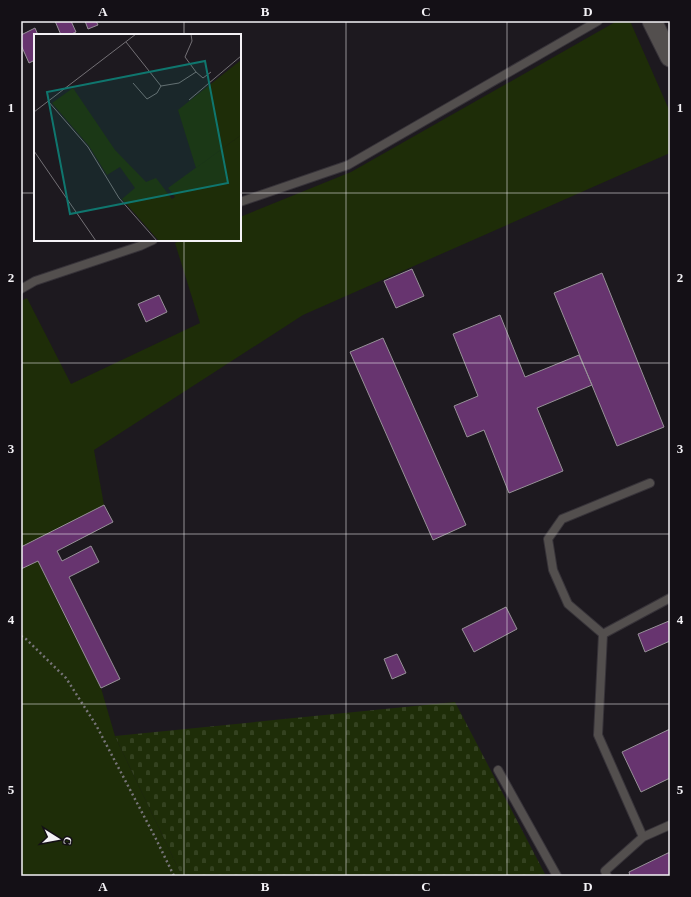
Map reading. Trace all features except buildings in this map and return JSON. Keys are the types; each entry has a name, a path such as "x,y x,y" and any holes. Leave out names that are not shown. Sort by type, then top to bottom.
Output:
{"street":[{"path":"652,21 670,57"}],"lane":[{"path":"241,202 348,165 598,21"},
{"path":"21,289 35,281 151,241"},
{"path":"603,634 568,604 553,570 548,539 562,519 650,483"},
{"path":"603,634 670,598"},
{"path":"603,634 598,735 643,837"},
{"path":"498,770 557,876"},
{"path":"607,876 605,870 643,837 670,824"}],"path":[{"path":"21,636 26,639 66,678 88,711 174,876"}],"green space":[{"path":"617,21 630,21 670,112 670,153 303,315 94,450 104,505 21,547 21,301 27,298 71,384 200,323 175,243 180,241 241,241 241,217 351,172"},
{"path":"38,561 101,688 115,736 182,876 21,876 21,569"},
{"path":"455,702 546,876 182,876 115,736"}]}
